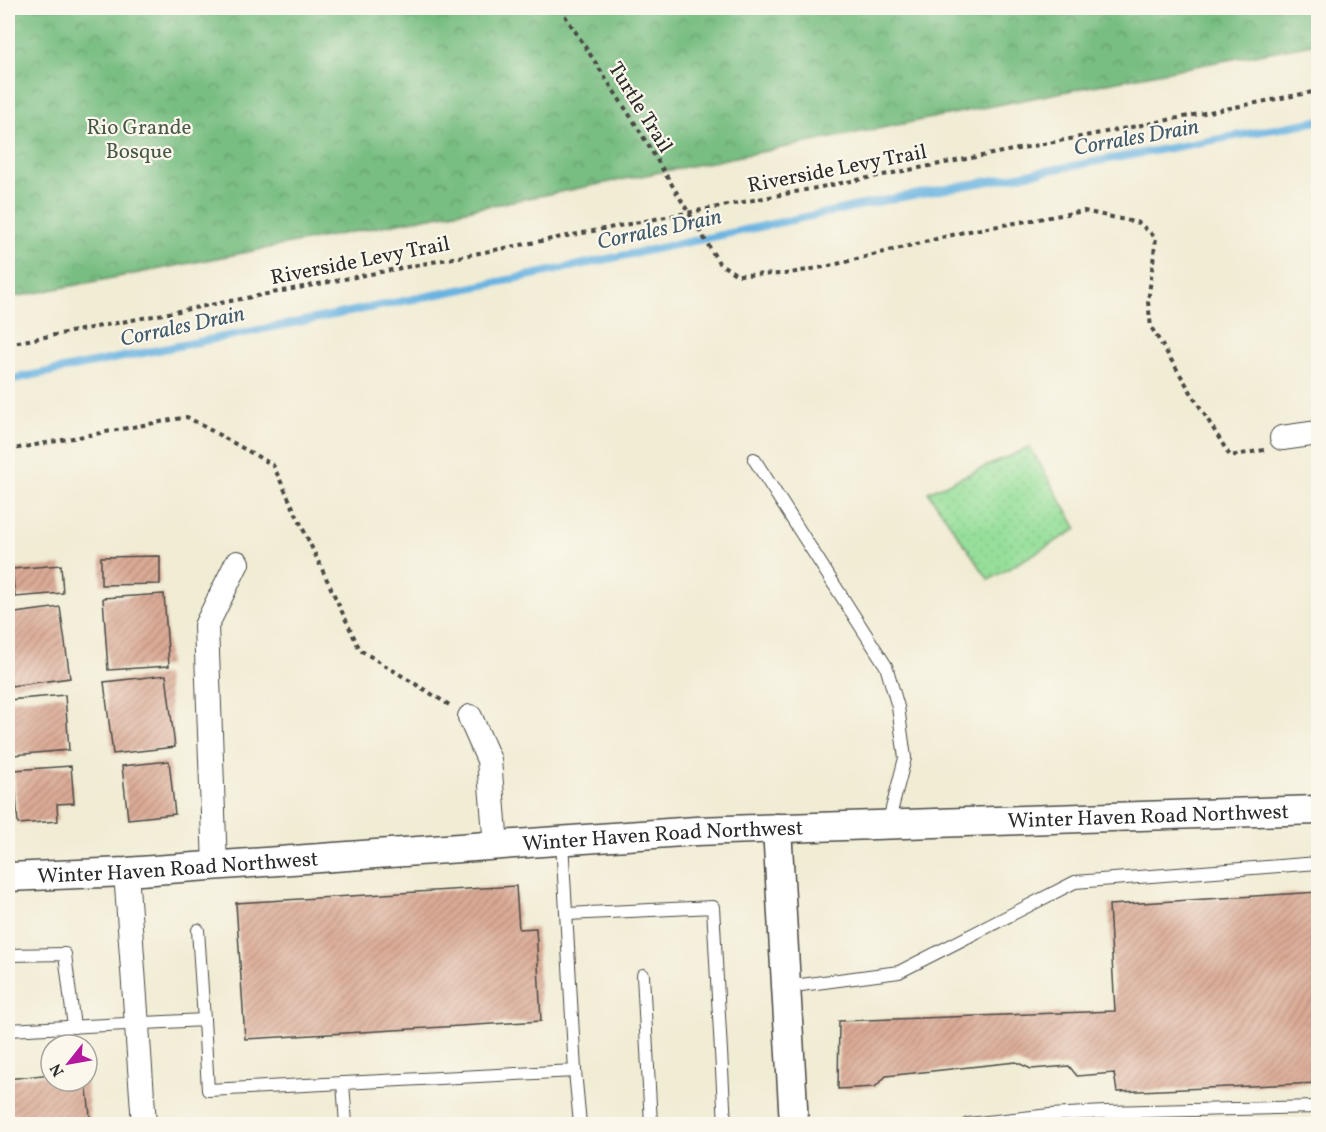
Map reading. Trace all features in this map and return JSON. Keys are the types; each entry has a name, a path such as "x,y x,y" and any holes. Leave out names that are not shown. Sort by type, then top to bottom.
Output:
{"street":[{"path":"1282,438 1318,433"},
{"path":"215,866 206,626 237,563"},
{"path":"470,717 489,760 496,846"},
{"name":"Winter Haven Road Northwest","path":"8,877 126,872 777,828 1318,810"},
{"path":"777,828 794,1125"},
{"path":"126,872 144,1125"}],"lane":[{"path":"754,459 886,666 898,707 905,758 887,825"},
{"path":"562,841 580,1125"},
{"path":"786,987 899,972 1076,882 1318,863"},
{"path":"567,914 713,907 725,1125"},
{"path":"198,930 208,1090 576,1071"},
{"path":"8,956 65,954 74,1027"},
{"path":"643,975 651,1125"},
{"path":"8,1030 204,1020"},
{"path":"344,1083 346,1125"},
{"path":"968,1125 1050,1115 1105,1118 1318,1107"}],"path":[{"name":"Turtle Trail","path":"560,8 636,125 719,263 737,275 785,274 829,266 964,232 1084,211 1139,223 1156,238 1148,302 1151,327 1230,456 1265,450 1282,438"},
{"name":"Riverside Levy Trail","path":"8,344 1318,91"},
{"path":"8,450 187,417 273,465 360,650 470,717"}],"green space":[{"name":"Rio Grande Bosque","path":"8,8 1318,8 1318,43 8,298"},
{"path":"1030,447 1077,529 989,580 928,492"}],"building":[{"path":"160,556 160,584 101,585 101,557"},
{"path":"61,565 63,593 15,597 12,569"},
{"path":"164,594 169,666 108,670 103,598"},
{"path":"60,607 70,678 11,686 8,664 8,614"},
{"path":"166,675 175,747 113,754 104,682"},
{"path":"65,695 69,750 13,755 8,700"},
{"path":"169,761 175,814 128,819 122,766"},
{"path":"71,766 74,803 57,804 58,821 18,824 14,770"},
{"path":"516,886 519,929 536,928 541,1021 245,1039 236,903"},
{"path":"1318,892 1318,1083 1117,1092 1114,1073 1077,1076 1069,1066 1031,1069 1016,1062 886,1076 875,1087 838,1089 839,1021 1115,1011 1109,905"},
{"path":"39,1075 39,1093 87,1093 91,1124 8,1124 8,1079"}],"waterway":[{"name":"Corrales Drain","path":"8,380 499,282 891,199 1318,121"}]}
